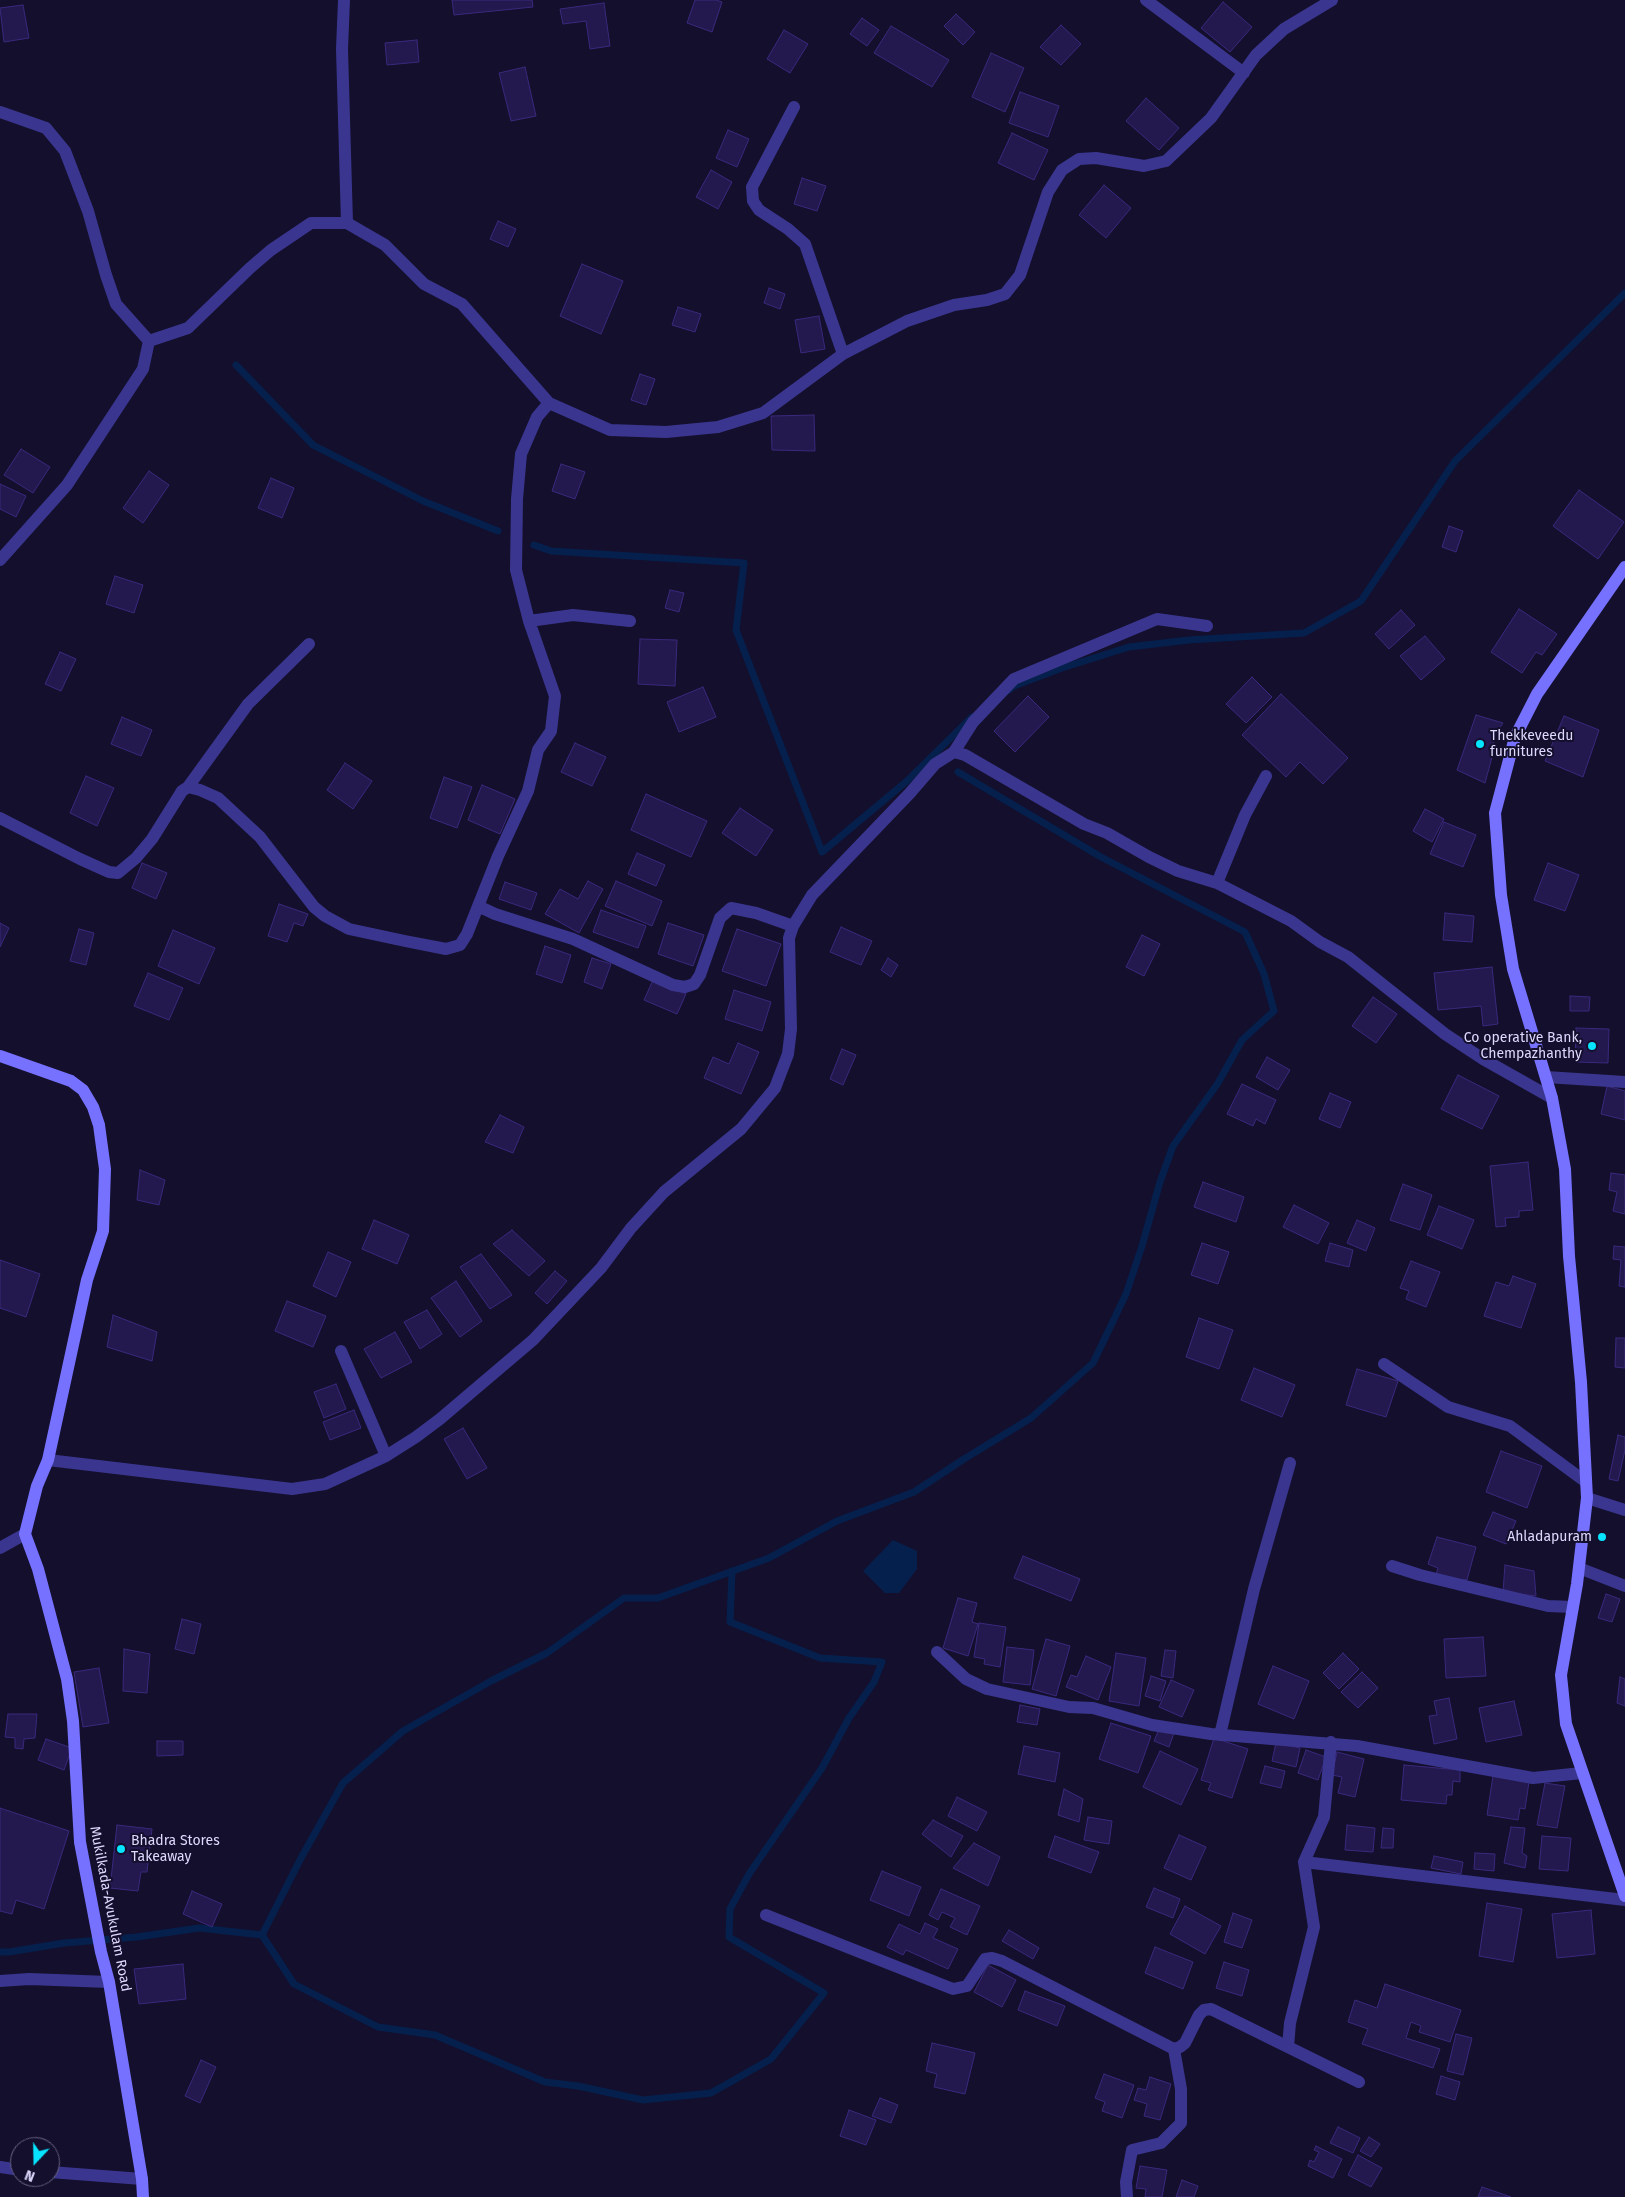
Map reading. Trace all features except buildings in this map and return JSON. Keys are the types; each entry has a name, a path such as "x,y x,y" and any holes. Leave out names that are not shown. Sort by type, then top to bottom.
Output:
{"main road":[{"path":"1625,567 1537,694 1515,737 1495,813 1501,895 1513,969 1552,1098 1565,1169 1568,1256 1581,1382 1587,1498 1579,1568 1561,1675 1566,1724 1625,1896"},
{"path":"0,1056 71,1081 83,1090 93,1107 99,1125 105,1169 103,1230 87,1280 48,1460 37,1486 25,1534"},
{"name":"Mukilkada-Avukulam Road","path":"25,1534 38,1569 67,1679 73,1721 80,1842 101,1952 110,1982 144,2197"}],"street":[{"path":"344,0 342,49 348,223"},
{"path":"1146,0 1244,73"},
{"path":"149,341 188,328 250,268 311,223 348,223 385,246 424,284 462,304 549,403 610,430 666,432 718,428 763,413 843,354 907,321 954,305 987,300 1005,294 1020,275 1048,192 1062,170 1079,159 1096,158 1144,166 1166,161 1211,118 1256,55 1284,29 1332,0"},
{"path":"794,107 752,187 753,201 759,210 788,229 805,244 843,354"},
{"path":"0,112 46,128 65,151 88,211 106,276 116,304 149,341"},
{"path":"0,560 67,485 143,369 149,341"},
{"path":"188,788 218,798 260,837 314,907 325,916 349,929 446,950 460,945 467,934 528,792 538,750 550,731 555,696 529,621 516,570 517,500 521,454 537,417 549,403"},
{"path":"529,621 573,614 630,620"},
{"path":"48,1460 292,1489 325,1484 386,1456 416,1437 467,1398 533,1340 600,1268 631,1228 664,1192 741,1130 775,1088 788,1054 791,1029 789,938 793,926 812,895 910,793 935,764 954,752 973,722 1014,679 1157,619 1207,626"},
{"path":"0,818 80,859 109,872 118,873 136,858 152,839 171,805 182,791 188,788 248,704 309,644"},
{"path":"954,752 965,755 1084,824 1107,833 1149,857 1178,871 1217,883 1291,921 1320,942 1348,958 1446,1034 1483,1059 1552,1098"},
{"path":"1217,883 1245,815 1266,776"},
{"path":"478,906 495,914 573,939 673,985 685,987 694,984 700,975 720,918 731,908 756,913 793,926"},
{"path":"1546,1077 1625,1082"},
{"path":"341,1351 386,1456"},
{"path":"1384,1364 1448,1407 1510,1426 1586,1482"},
{"path":"1220,1735 1254,1589 1290,1463"},
{"path":"1587,1498 1625,1510"},
{"path":"0,1548 25,1534"},
{"path":"1392,1566 1420,1575 1548,1606 1573,1607"},
{"path":"1579,1568 1625,1586"},
{"path":"937,1652 966,1678 987,1689 1069,1707 1101,1710 1152,1725 1220,1735 1331,1742 1533,1778 1582,1773"},
{"path":"1288,2046 1292,2015 1314,1927 1304,1862 1324,1817 1331,1742"},
{"path":"1304,1862 1625,1900"},
{"path":"766,1914 953,1990 967,1986 985,1960 992,1958 1002,1961 1174,2049 1180,2048 1185,2043 1199,2014 1204,2010 1211,2009 1358,2082"},
{"path":"0,1981 110,1982"},
{"path":"1127,2197 1126,2182 1132,2150 1161,2143 1180,2122 1181,2089 1174,2049"},
{"path":"60,2173 142,2179"}],"water":[{"path":"893,1540 917,1551 917,1569 899,1593 885,1593 863,1571"}],"waterway":[{"path":"1009,690 1014,686 1062,668 1129,647 1189,640 1304,633 1361,601 1455,461 1625,293"},
{"path":"236,365 313,445 423,501 498,531"},
{"path":"534,545 551,551 744,563 736,630 822,852 907,781 972,717"},
{"path":"0,1952 64,1943 137,1937 199,1928 262,1935 301,1858 343,1783 403,1731 491,1681 547,1653 624,1598 658,1598 769,1558 837,1521 914,1492 1031,1418 1093,1363 1126,1294 1173,1146 1218,1083 1242,1040 1274,1011 1264,974 1245,932 1101,857 958,772"},
{"path":"262,1935 294,1984 378,2027 435,2035 545,2082 578,2086 643,2100 711,2093 771,2059 824,1993 729,1937 730,1909 749,1874 822,1768 849,1718 874,1682 882,1662 820,1658 730,1622 732,1571"}],"place":[{"name":"Thekkeveedu furnitures","path":"1480,744"},
{"name":"Co operative Bank, Chempazhanthy","path":"1592,1046"},
{"name":"Ahladapuram","path":"1602,1537"},
{"name":"Bhadra Stores Takeaway","path":"121,1849"}]}
